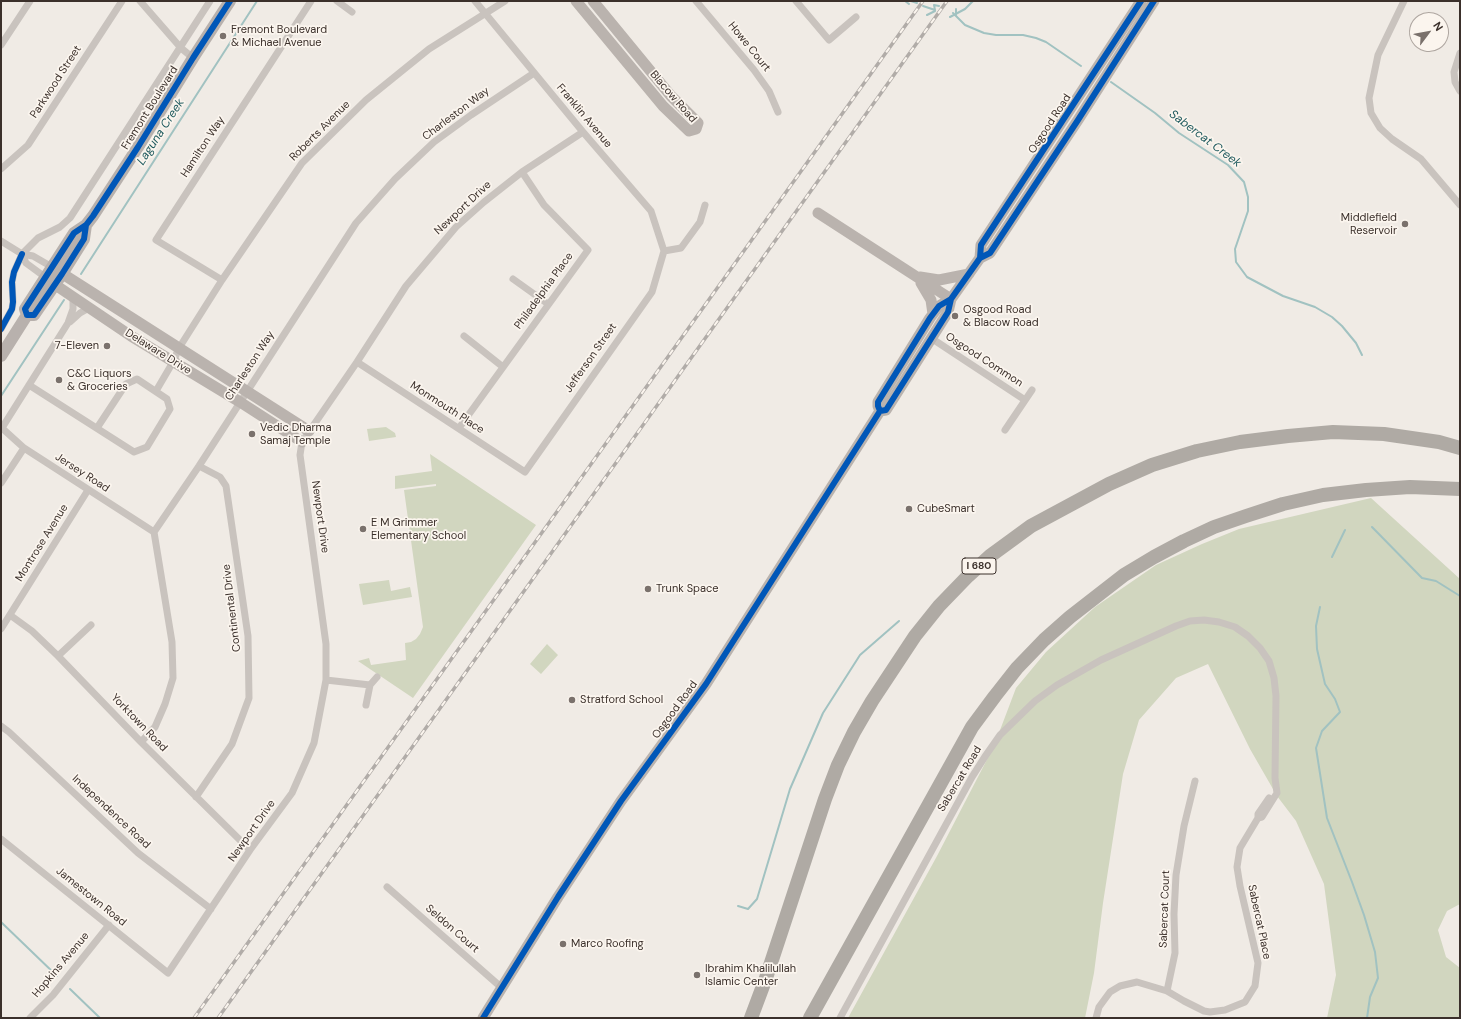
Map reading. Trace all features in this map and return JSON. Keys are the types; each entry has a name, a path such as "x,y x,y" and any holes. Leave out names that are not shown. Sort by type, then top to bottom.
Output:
{"highway":[{"name":"I 680","path":"751,1018 766,978 825,799 854,732 872,701 915,636 939,606 990,556 1031,526 1109,484 1152,465 1197,451 1240,442 1334,432 1384,434 1440,442 1460,448"},
{"path":"810,1018 972,727 994,696 1018,668 1044,640 1070,616 1124,575 1154,557 1190,538 1246,516 1283,504 1323,495 1410,487 1460,489"}],"main road":[{"name":"Fremont Boulevard","path":"1,356 27,315 25,309 50,281 57,270 74,233 86,225 138,147 230,1"},
{"name":"Blacow Road","path":"576,1 663,106 689,131 696,129 698,123 671,96 593,1"},
{"name":"Osgood Road","path":"1129,29 1141,1"},
{"name":"Osgood Road","path":"980,258 981,245 1039,158 1100,74 1129,29 1154,1"},
{"name":"Osgood Road","path":"483,1018 558,897 621,801 706,684 880,411 886,410 948,312 951,299 980,258 990,253 1078,120 1100,74"},
{"path":"1029,193 1028,187 1041,163 1039,158"},
{"path":"818,213 951,299"},
{"name":"Delaware Drive","path":"57,270 309,431"},
{"path":"917,277 939,280 969,274"},
{"path":"917,277 928,294 932,305 933,314"},
{"name":"Delaware Drive","path":"50,281 73,298 173,362 240,402 302,442"},
{"name":"Osgood Road","path":"880,411 878,402 933,314 939,306 951,299"}],"street":[{"path":"1,45 30,1"},
{"name":"Parkwood Street","path":"1,169 28,145 122,1"},
{"path":"140,1 180,48 193,58"},
{"name":"Fremont Boulevard","path":"1,328 12,309 12,282 14,272 22,254 38,238 60,227 70,218 210,1"},
{"name":"Hamilton Way","path":"222,280 156,240 311,1"},
{"path":"337,1 352,12"},
{"name":"Franklin Avenue","path":"475,1 583,132 651,211 664,251"},
{"name":"Roberts Avenue","path":"156,391 173,362 178,348 222,280 302,163 366,100 423,54 505,1"},
{"name":"Howe Court","path":"696,1 758,75 769,91 778,112"},
{"path":"796,1 829,40 856,17"},
{"path":"1404,1 1378,55 1369,98 1371,113 1380,128 1392,139 1421,159 1460,206"},
{"path":"1460,53 1454,72 1455,82 1460,91"},
{"name":"Charleston Way","path":"154,532 199,466 356,223 395,179 434,142 471,115 534,73"},
{"name":"Newport Drive","path":"168,973 250,850 292,793 314,743 326,680 326,644 300,455 302,442 357,362 406,286 456,227 484,202 522,172 583,132"},
{"name":"Philadelphia Place","path":"459,428 588,250 544,205 522,172"},
{"path":"664,251 681,248 700,222 705,205"},
{"name":"Delaware Drive","path":"1,241 22,254 33,256 57,270"},
{"name":"Jefferson Street","path":"525,472 652,292 664,251"},
{"name":"Delaware Drive","path":"22,254 26,263 50,281"},
{"path":"512,278 548,304"},
{"path":"2,428 68,323 73,309 73,298"},
{"path":"68,323 89,308"},
{"path":"464,336 503,367"},
{"name":"Osgood Common","path":"931,338 1025,400"},
{"name":"Monmouth Place","path":"357,362 525,472"},
{"path":"30,385 134,452 147,447 170,409 166,399 137,379 126,384 97,428"},
{"name":"Osgood Common","path":"1005,430 1032,390"},
{"name":"Jersey Road","path":"2,428 24,448 154,532"},
{"path":"1,483 24,448"},
{"name":"Continental Drive","path":"196,797 232,744 248,698 248,636 226,486 220,477 199,466"},
{"name":"Montrose Avenue","path":"1,629 88,490"},
{"path":"141,742 155,727 165,704 173,678 172,642 154,532"},
{"name":"Yorktown Road","path":"10,615 32,631 58,656 141,742 250,850"},
{"name":"Sabercat Place","path":"1096,1018 1099,1006 1110,992 1120,986 1137,982 1167,991 1202,1010 1210,1012 1225,1010 1245,1002 1255,986 1258,963 1237,867 1240,848 1258,818 1258,814 1277,791 1276,696 1274,678 1269,661 1260,648 1248,636 1235,627 1219,622 1204,620 1190,621 1176,626"},
{"path":"58,656 91,625"},
{"name":"Sabercat Road","path":"840,1018 972,777 1000,736 1016,718 1035,701 1057,685 1101,660 1176,626"},
{"path":"366,705 370,685 377,677"},
{"path":"326,680 370,685"},
{"name":"Independence Road","path":"1,726 138,853 211,909"},
{"name":"Sabercat Court","path":"1167,991 1175,953 1174,914 1176,875 1184,826 1195,781"},
{"name":"Jamestown Road","path":"1,839 168,973"},
{"name":"Seldon Court","path":"387,888 502,988"},
{"name":"Hopkins Avenue","path":"30,1018 53,995 109,925"}],"green space":[{"path":"386,427 395,433 396,437 369,441 367,429"},
{"path":"430,454 536,525 413,698 358,661 369,658 371,665 406,660 405,643 416,639 423,627 404,490 436,486 436,484 395,489 395,476 432,471"},
{"path":"1371,498 1460,579 1460,904 1447,911 1438,930 1446,957 1460,968 1460,1018 1327,1018 1336,975 1324,884 1296,821 1277,796 1250,749 1208,664 1176,678 1139,720 1123,774 1094,973 1085,1018 848,1018 937,856 994,746 1016,688 1046,652 1095,607 1156,565 1239,529"},
{"path":"389,580 391,591 410,587 412,597 363,605 359,584"},
{"path":"547,644 558,655 541,674 530,664"}],"waterway":[{"name":"Laguna Creek","path":"81,274 257,1"},
{"name":"Sabercat Creek","path":"905,1 909,4"},
{"name":"Sabercat Creek","path":"911,1 917,3"},
{"path":"950,17 965,9 973,1"},
{"name":"Sabercat Creek","path":"935,10 934,5 939,6"},
{"name":"Sabercat Creek","path":"923,6 935,10"},
{"name":"Sabercat Creek","path":"956,9 956,15"},
{"name":"Sabercat Creek","path":"927,15 935,11"},
{"name":"Sabercat Creek","path":"953,13 965,25 984,33 996,35 1023,35 1046,42 1081,66"},
{"name":"Sabercat Creek","path":"1111,82 1155,113 1179,133 1228,165 1244,182 1248,197 1248,211 1235,249 1236,262 1247,277 1283,296 1315,307 1332,317 1342,326 1356,343 1362,355"},
{"name":"Laguna Creek","path":"1,396 64,300"},
{"name":"Sabercat Creek","path":"1372,527 1422,578 1436,581 1460,596"},
{"path":"1332,557 1345,530"},
{"path":"1320,607 1316,626 1317,649 1325,684 1335,699 1340,712 1322,731 1316,748 1327,818 1364,915 1375,952 1378,978 1370,997 1367,1018"},
{"path":"738,906 748,909 757,899 790,789 823,713 860,655 899,621"},
{"path":"1,922 57,976"},
{"path":"70,989 100,1018"}],"railway":[{"path":"194,1018 923,1"},
{"path":"218,1018 947,1"}],"cycle path":[{"path":"27,315 25,309 74,233 86,225 93,216 230,1"},
{"path":"980,258 981,245 1141,1"},
{"path":"483,1018 558,897 621,801 706,684 880,411 886,410 948,312 951,299 980,258 990,253 1078,120 1154,1"},
{"path":"27,315 34,315 62,274 84,239 86,225"},
{"path":"1,329 12,309 12,282 14,272 22,254"},
{"path":"880,411 878,402 930,318 939,306 951,299"}],"place":[{"name":"Fremont Boulevard & Michael Avenue","path":"223,36"},
{"name":"Middlefield Reservoir","path":"1405,224"},
{"name":"Osgood Road & Blacow Road","path":"955,316"},
{"name":"7-Eleven","path":"107,346"},
{"name":"C&C Liquors & Groceries","path":"59,380"},
{"name":"Vedic Dharma Samaj Temple","path":"252,434"},
{"name":"CubeSmart","path":"909,509"},
{"name":"E M Grimmer Elementary School","path":"363,529"},
{"name":"Trunk Space","path":"648,589"},
{"name":"Stratford School","path":"572,700"},
{"name":"Marco Roofing","path":"563,944"},
{"name":"Ibrahim Khalilullah Islamic Center","path":"697,975"}]}
